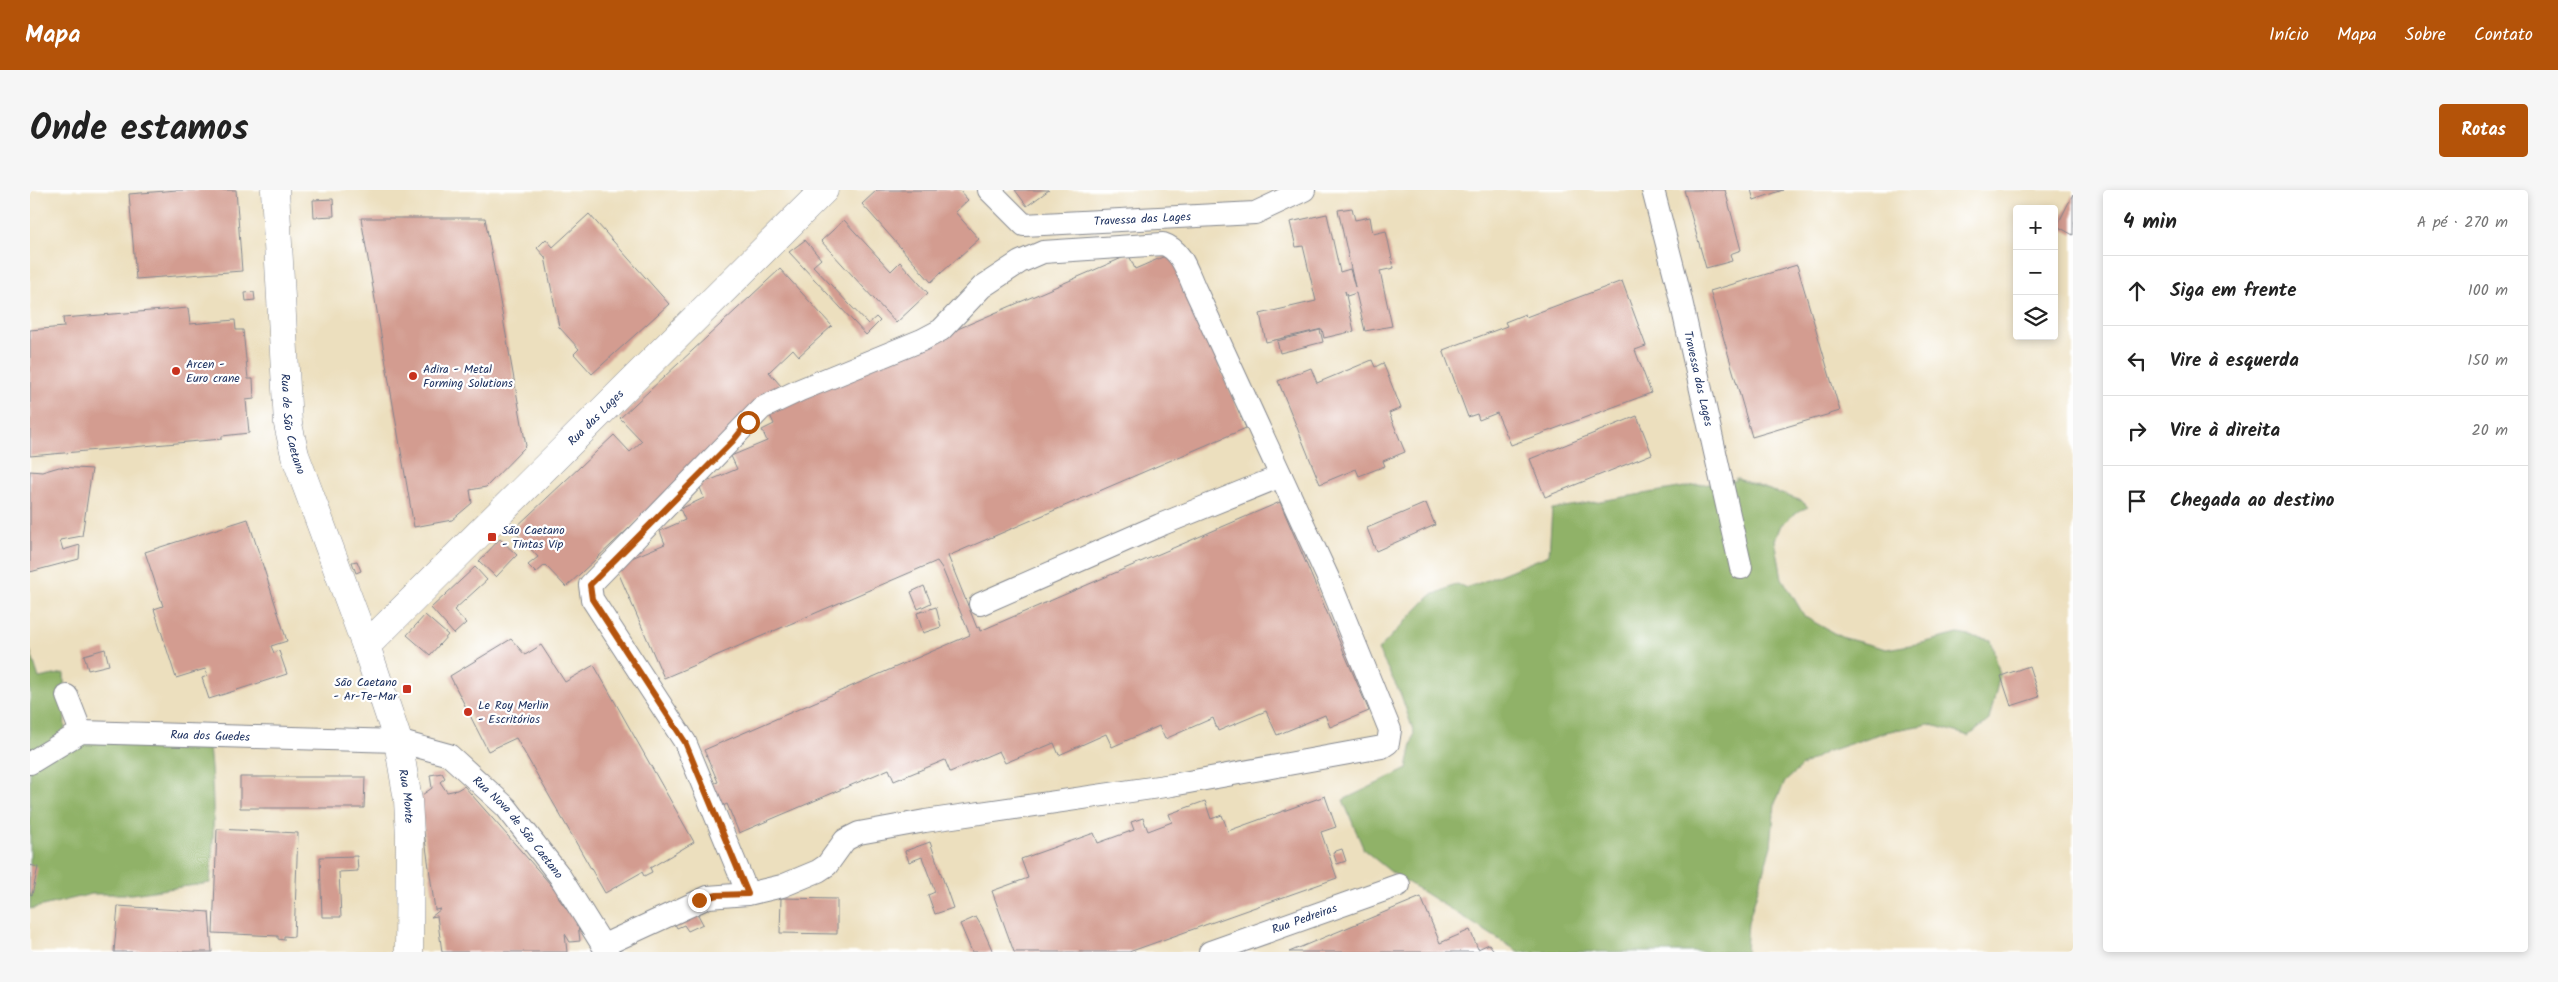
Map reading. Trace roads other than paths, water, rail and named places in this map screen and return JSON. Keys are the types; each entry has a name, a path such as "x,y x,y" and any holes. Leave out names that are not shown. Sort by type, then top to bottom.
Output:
{"main road":[{"name":"Rua de São Caetano","path":"274,190 288,424 295,455 366,646"},
{"name":"Rua das Lages","path":"366,646 824,190"},
{"name":"Rua Monte","path":"366,646 398,741 408,800 410,836 409,952"}],"street":[{"name":"Travessa das Lages","path":"989,190 1024,225 1255,213 1304,190"},
{"name":"Travessa das Lages","path":"1653,190 1677,283 1741,568"},
{"path":"605,949 708,897 748,894 782,886 818,871 827,865 845,840 859,833 925,821 1172,785 1382,747 1388,743 1390,730 1329,580 1177,252 1163,244 1043,252 1020,262 982,287 956,316 934,333 762,408 733,441 590,585 592,599 685,742 748,894"},
{"path":"980,604 1160,525 1281,476"},
{"path":"30,763 81,732 67,696"},
{"name":"Rua dos Guedes","path":"81,732 398,741"},
{"name":"Rua Nova de São Caetano","path":"398,741 449,755 506,807 560,875 605,949"},
{"name":"Rua Pedreiras","path":"1210,952 1399,885"}],"place":[{"name":"Arcen - Euro crane","path":"176,371"},
{"name":"Adira - Metal Forming Solutions","path":"413,376"},
{"name":"São Caetano - Tintas Vip","path":"492,537"},
{"name":"São Caetano - Ar-Te-Mar","path":"407,689"},
{"name":"Le Roy Merlin - Escritórios","path":"468,712"}]}
